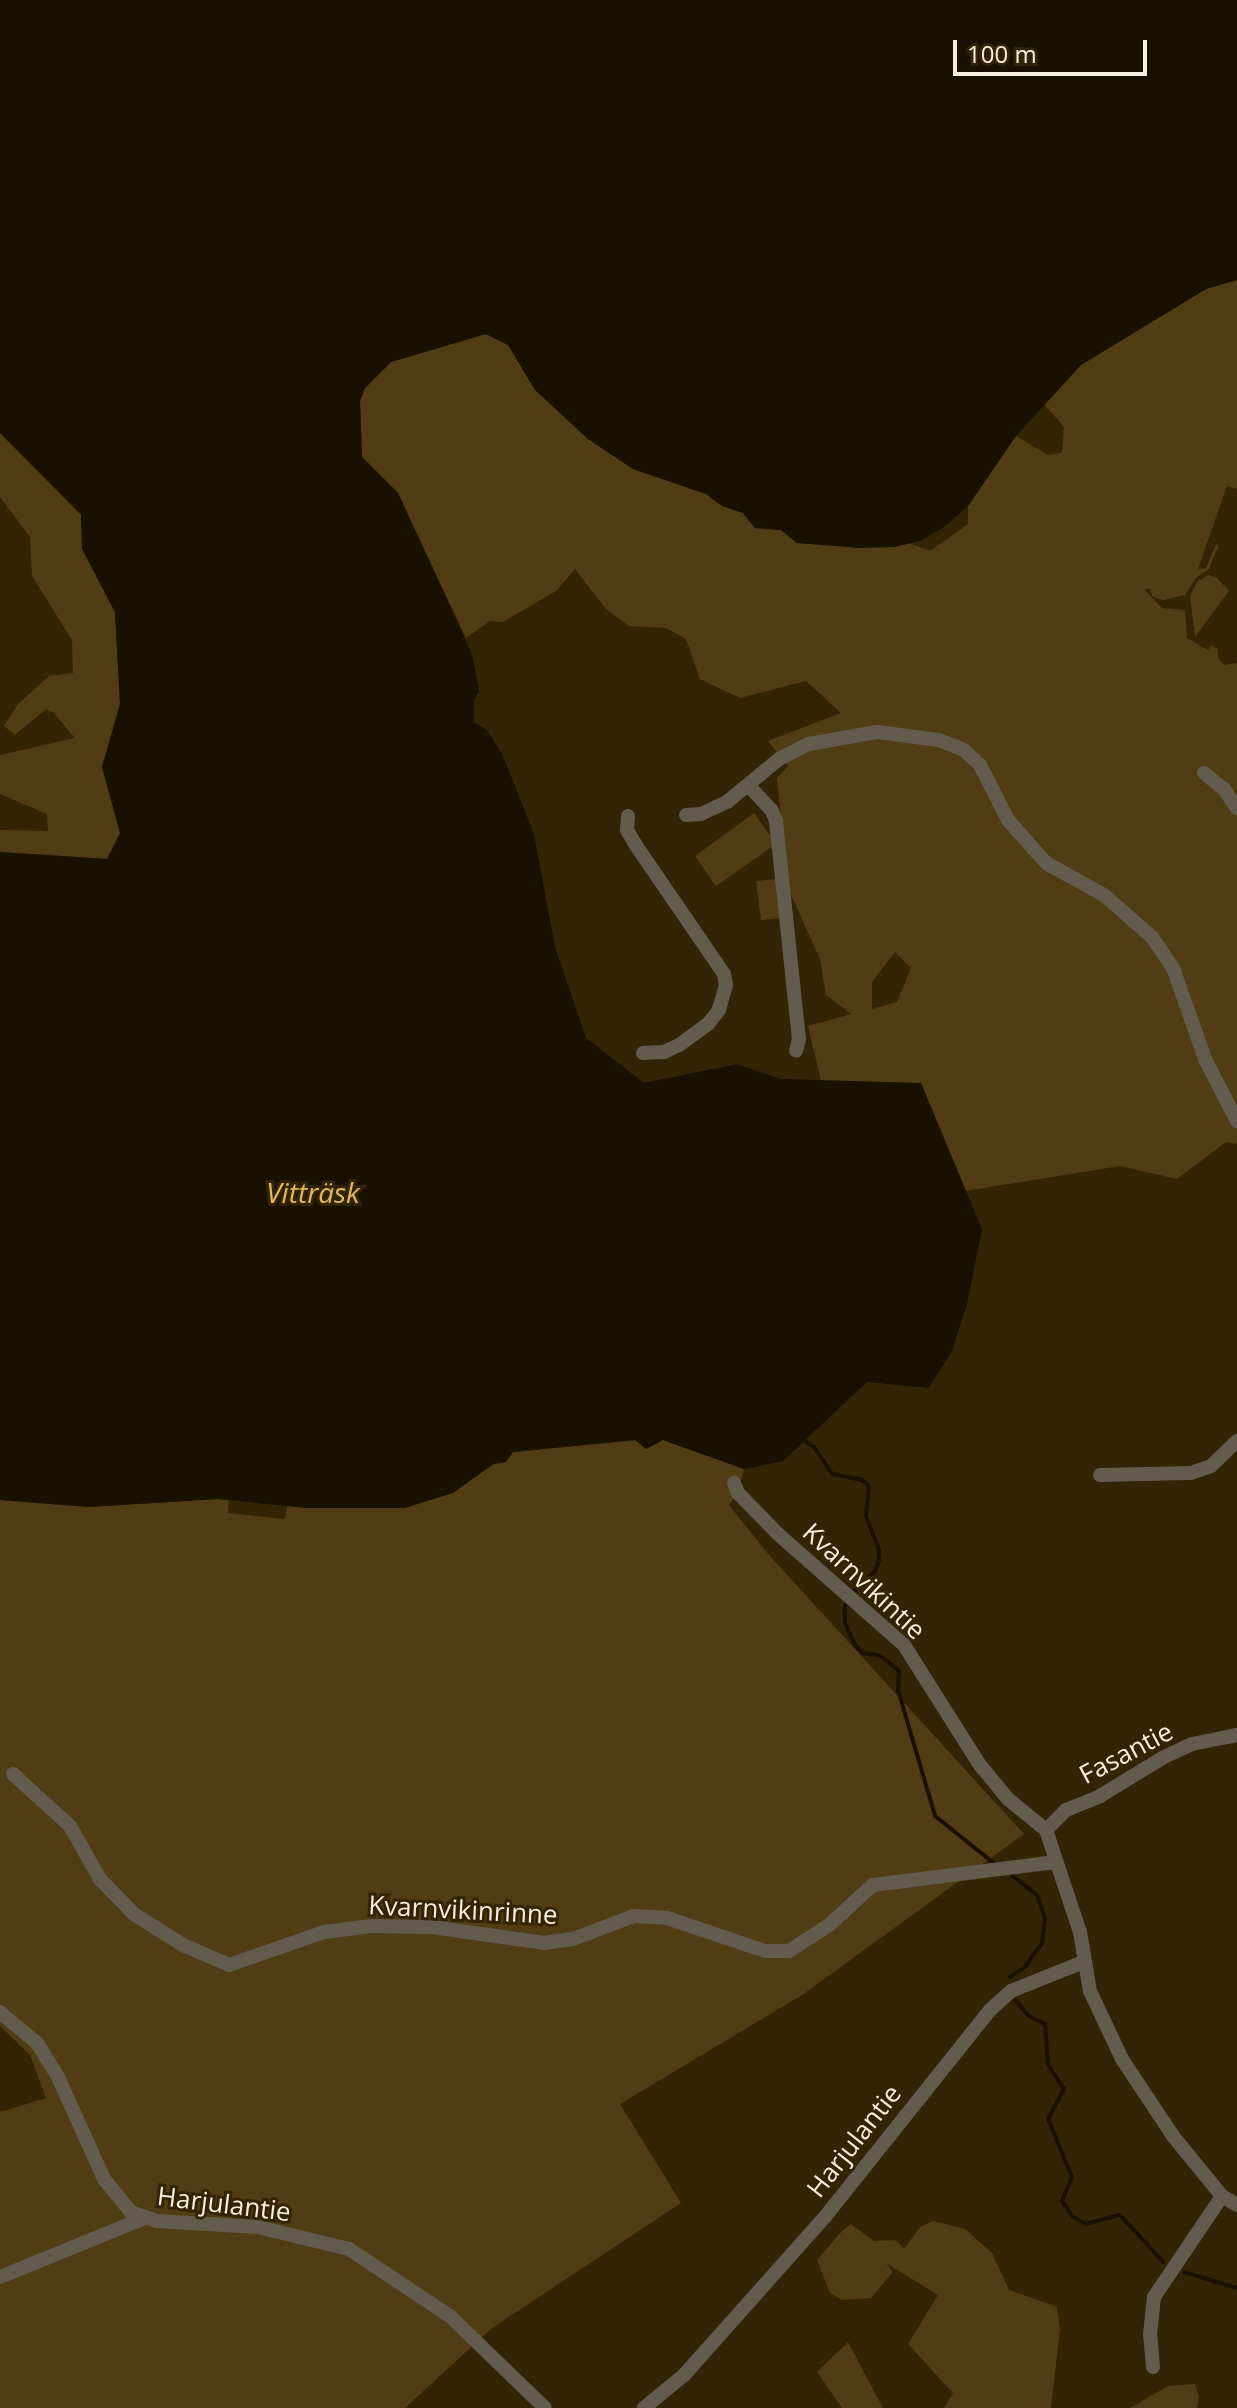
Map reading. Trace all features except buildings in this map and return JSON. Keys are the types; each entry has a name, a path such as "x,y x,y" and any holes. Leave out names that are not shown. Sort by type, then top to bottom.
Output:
{"street":[{"path":"686,815 701,814 727,802 779,759 809,744 877,732 907,734 964,750 980,765 1008,820 1046,863 1104,895 1152,937 1173,968 1205,1059 1237,1121"},
{"path":"1204,773 1224,789 1237,808"},
{"path":"748,785 772,811 776,821 799,1039 796,1051"},
{"path":"628,816 627,830 635,844 724,974 726,985 719,1010 708,1024 664,1052 643,1053"},
{"path":"1100,1475 1191,1473 1211,1466 1237,1441"},
{"name":"Kvarnvikintie","path":"734,1483 738,1493 778,1534 904,1645 980,1765 1008,1799 1046,1830"},
{"name":"Fasantie","path":"1046,1830 1066,1810 1100,1796 1164,1757 1192,1744 1237,1735"},
{"name":"Kvarnvikinrinne","path":"13,1774 70,1826 100,1879 134,1914 183,1945 229,1965 324,1932 372,1926 432,1927 544,1943 573,1939 634,1916 667,1918 765,1951 789,1951 829,1925 856,1897 873,1885 1056,1862"},
{"path":"1046,1830 1080,1932 1090,1991 1122,2059 1173,2136 1222,2196 1237,2205"},
{"name":"Harjulantie","path":"644,2408 684,2375 824,2218 990,2010 1011,1991 1083,1962"},
{"name":"Harjulantie","path":"0,2012 37,2043 58,2077 104,2179 131,2212 142,2219 258,2227 349,2249 450,2316 545,2408"},
{"path":"1153,2367 1150,2335 1154,2297 1222,2196"},
{"path":"0,2277 142,2219"}],"shaded area":[{"path":"1237,280 1237,489 1227,486 1198,569 1206,568 1216,544 1219,545 1209,569 1196,578 1185,595 1163,600 1153,597 1149,588 1145,590 1162,608 1185,610 1187,638 1208,650 1211,645 1218,649 1218,658 1224,665 1237,663 1237,1144 1226,1142 1177,1179 1120,1166 965,1191 921,1084 821,1081 808,1026 851,1014 826,995 820,959 788,888 777,778 788,766 768,741 841,713 806,681 740,698 700,679 686,639 666,628 629,626 606,609 575,569 556,591 503,622 490,621 466,638 398,493 362,457 360,401 365,388 391,362 486,334 508,345 535,390 588,439 633,469 706,494 722,506 743,513 755,528 781,530 797,543 861,548 909,543 930,551 968,524 968,506 1016,436 1048,455 1062,453 1064,427 1044,404 1081,365 1206,289","holes":["895,952 911,968 897,1002 872,1009 872,982"]},
{"path":"0,433 81,515 82,549 115,612 120,704 102,767 120,833 108,859 0,852 0,830 48,831 47,814 0,794 0,755 75,738 53,712 46,709 15,735 4,726 18,704 49,676 73,673 72,640 32,576 30,537 0,497"},
{"path":"1208,575 1216,577 1229,591 1195,637 1190,596 1197,582"},
{"path":"754,813 776,844 716,886 695,856"},
{"path":"776,879 780,918 761,920 756,881"},
{"path":"636,1440 646,1449 663,1440 744,1469 738,1493 729,1505 769,1555 1024,1834 802,1995 620,2104 681,2203 492,2328 405,2408 0,2408 0,2112 46,2098 30,2055 0,2026 0,1500 88,1507 218,1499 229,1500 228,1513 285,1519 287,1506 307,1508 453,1493 494,1464 506,1462 513,1452"},
{"path":"933,2221 965,2229 992,2253 1009,2290 1057,2307 1060,2329 1051,2408 944,2408 953,2393 908,2344 938,2295 886,2263 893,2272 871,2298 842,2300 830,2293 817,2260 851,2224 874,2241 896,2240 904,2249 920,2227"},
{"path":"848,2342 883,2408 842,2408 817,2372"},
{"path":"1195,2384 1199,2397 1197,2408 1130,2408 1168,2386"}],"water":[{"name":"Vitträsk","path":"0,0 1237,0 1237,280 1206,289 1081,365 1016,436 968,506 943,528 919,541 895,547 861,548 797,543 781,530 755,528 743,513 722,506 706,494 633,469 588,439 535,390 508,345 486,334 391,362 365,388 360,401 362,457 398,493 472,654 479,691 474,700 474,722 487,730 503,756 534,834 555,947 586,1038 644,1083 737,1064 781,1079 921,1083 982,1229 967,1304 952,1351 929,1388 867,1382 783,1461 744,1469 663,1440 646,1449 635,1440 513,1452 506,1462 493,1464 453,1493 405,1508 307,1508 218,1499 88,1507 0,1500 0,852 107,859 120,833 102,767 120,704 115,612 82,549 81,514 0,433"}],"waterway":[{"path":"805,1441 814,1447 832,1474 862,1480 869,1486 866,1516 879,1550 879,1560 875,1571 855,1590"},
{"path":"845,1605 845,1623 855,1645 863,1653 881,1656 899,1671 898,1690 935,1816 995,1864"},
{"path":"1010,1977 1024,1968 1042,1943 1045,1918 1037,1895 1013,1876"},
{"path":"1015,2000 1029,2016 1045,2024 1048,2065 1064,2089 1048,2119 1072,2177 1062,2201 1073,2217 1086,2224 1120,2215 1163,2262"},
{"path":"1184,2272 1237,2288"}]}
